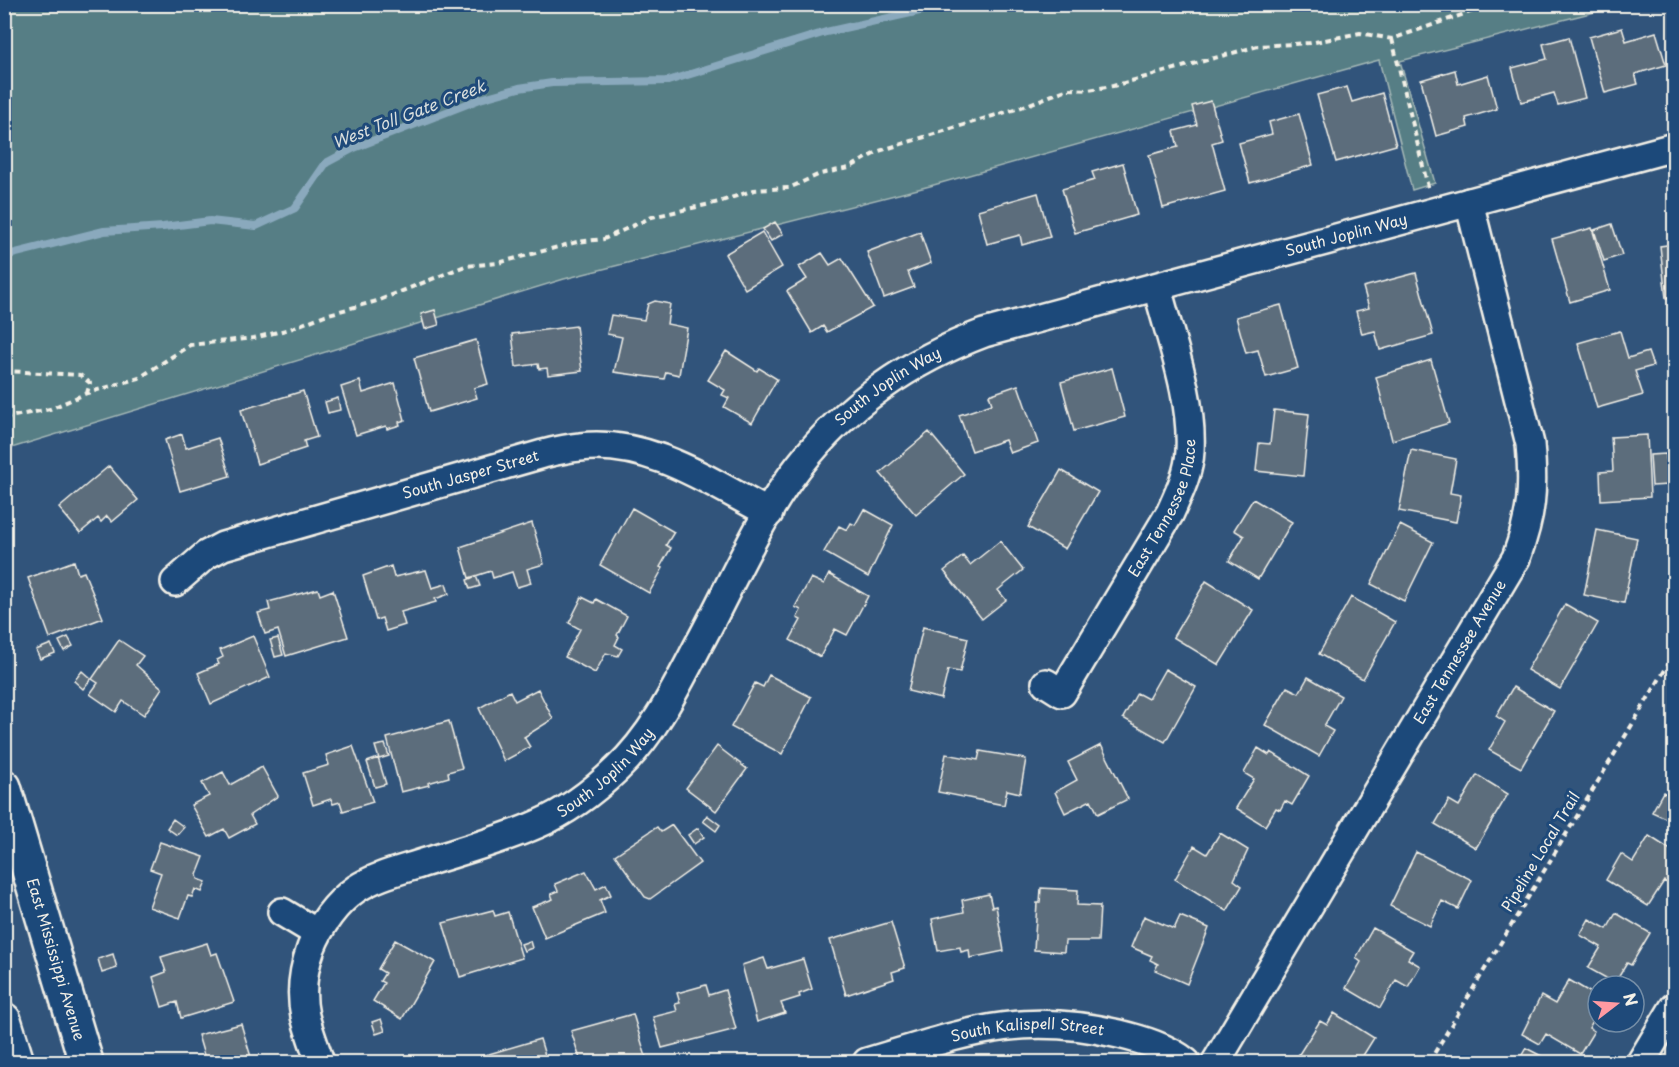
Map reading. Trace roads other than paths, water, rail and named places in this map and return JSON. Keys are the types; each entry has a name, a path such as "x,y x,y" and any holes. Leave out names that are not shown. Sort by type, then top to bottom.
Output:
{"main road":[{"name":"East Mississippi Avenue","path":"4,787 86,1062"},
{"path":"4,1020 17,1062"}],"street":[{"name":"South Joplin Way","path":"320,1062 305,1015 303,989 306,964 317,933 336,907 355,890 378,877 497,840 541,823 581,799 616,770 638,747 665,709 769,513 797,468 836,423 896,375 947,347 984,333 1674,147"},
{"name":"East Tennessee Avenue","path":"1216,1062 1516,558 1529,521 1533,482 1530,444 1469,202"},
{"name":"East Tennessee Place","path":"1046,683 1062,693 1170,513 1184,483 1190,453 1189,414 1156,287"},
{"name":"South Jasper Street","path":"175,582 207,555 223,546 543,454 581,446 620,447 648,453 675,463 769,513"},
{"path":"282,912 317,933"},
{"path":"1641,1062 1674,1007"},
{"name":"South Kalispell Street","path":"867,1062 989,1027 1030,1023 1071,1024 1150,1042 1186,1062"}],"waterway":[{"name":"West Toll Gate Creek","path":"4,256 104,231 210,221 256,226 295,208 326,163 354,148 480,99 519,88 552,83 668,81 826,32 951,4"}]}
